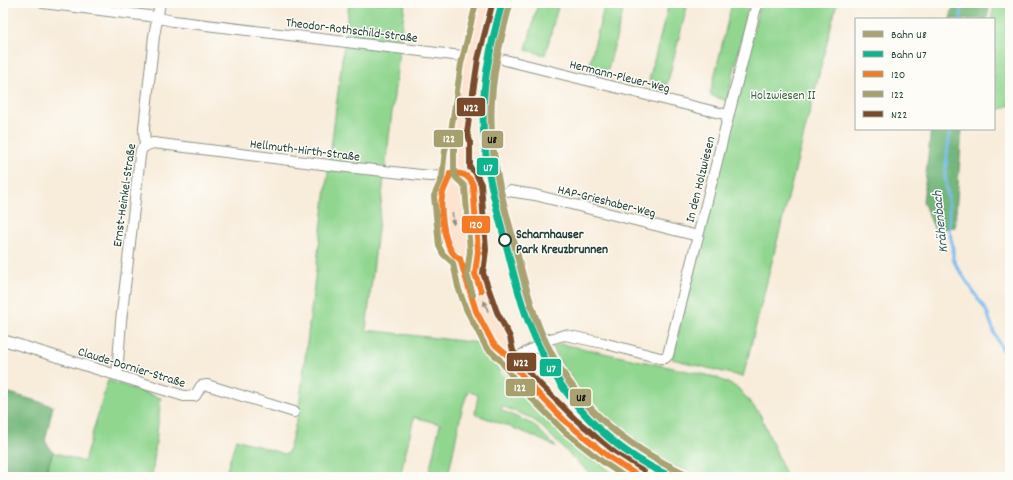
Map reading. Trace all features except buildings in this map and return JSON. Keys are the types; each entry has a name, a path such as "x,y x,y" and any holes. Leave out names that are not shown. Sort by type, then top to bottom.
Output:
{"main road":[{"path":"484,3 470,57 459,133 453,152 456,173 462,189 464,221 471,260 480,289 490,316 502,340 508,358 527,382 580,434 608,456 640,477"},
{"path":"608,456 624,477"}],"street":[{"name":"Theodor-Rothschild-Straße","path":"42,3 470,57"},
{"path":"158,18 160,3"},
{"name":"In den Holzwiesen","path":"508,358 550,339 565,335 583,338 656,357 664,358 668,355 757,3"},
{"name":"Ernst-Heinkel-Straße","path":"117,375 121,321 140,156 141,150 145,146 144,128 154,36 158,18"},
{"name":"Hermann-Pleuer-Weg","path":"505,60 728,115"},
{"name":"Hellmuth-Hirth-Straße","path":"145,146 153,144 430,176 456,173"},
{"name":"HAP-Grieshaber-Weg","path":"509,191 535,195 698,236"},
{"name":"Claude-Dornier-Straße","path":"3,340 188,397 195,396 201,386 210,386 294,412"}],"green space":[{"path":"349,3 405,3 366,330 480,343 505,379 519,394 520,391 498,364 486,344 492,348 515,380 547,411 565,432 617,477 595,477 576,461 538,423 529,417 502,406 501,410 534,425 556,447 529,434 475,414 478,395 468,391 462,409 448,477 428,477 440,424 414,417 400,477 225,477 236,439 284,454 288,453 298,415"},
{"path":"538,3 559,3 545,55 526,50"},
{"path":"605,3 625,3 608,70 589,66"},
{"path":"669,3 688,3 667,85 649,80"},
{"path":"732,3 749,6 727,101 710,95"},
{"name":"Holzwiesen II","path":"760,3 837,3 743,377 672,359"},
{"path":"954,3 990,3 987,18 950,18"},
{"path":"995,3 1010,3 1010,105 995,112 995,18 991,18"},
{"path":"931,130 962,130 955,227 935,230 923,202"},
{"path":"562,344 715,377 738,388 760,414 786,475 789,477 704,477 669,464 626,437 590,405 561,364 553,347"},
{"path":"108,380 161,398 152,477 46,477 46,472 53,452 84,462"},
{"path":"3,391 53,406 45,441 53,452 46,472 46,477 3,477"}],"waterway":[{"name":"Krähenbach","path":"961,3 961,18"},
{"name":"Krähenbach","path":"950,130 945,176 953,259 987,312 1010,371"}],"rail line":[{"name":"U7","path":"502,3 486,73 483,101 483,132 493,194 524,310 544,356 572,399 607,436 627,452 649,466 672,477"},
{"name":"U8","path":"510,3 494,73 491,101 493,149 502,198 536,320 553,356 567,379 583,400 601,419 621,436 643,451 666,465 692,477"}],"transit line":[{"name":"122","path":"476,3 461,64 451,131 445,150 442,178 434,196 439,246 443,254 453,263 458,287 466,309 486,347 500,360 521,388 565,432 625,477"},
{"name":"N22","path":"492,5 478,59 467,132 470,141 470,168 475,172 481,184 486,250 483,273 497,312 510,337 513,351 533,377 576,420 613,450 644,470"},
{"name":"122","path":"454,145 454,175 465,187 470,251 467,274 473,295"},
{"name":"120","path":"450,173 458,173 467,176 473,185 478,251 475,274 481,291"},
{"name":"120","path":"450,173 442,197 442,217 449,245 454,254 460,259"},
{"name":"120","path":"460,259 476,311 493,343 507,355 527,382 566,422 609,457 640,477"}],"place":[{"name":"Scharnhauser Park Kreuzbrunnen","path":"505,240"}]}
